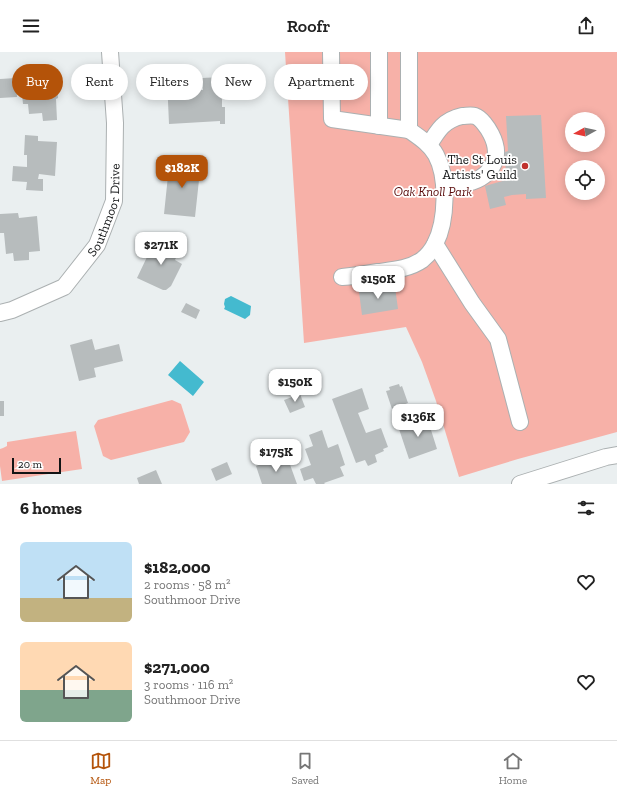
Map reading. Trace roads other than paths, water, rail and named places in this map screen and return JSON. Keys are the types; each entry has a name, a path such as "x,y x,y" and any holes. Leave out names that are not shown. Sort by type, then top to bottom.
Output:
{"street":[{"name":"Southmoor Drive","path":"0,313 12,310 64,287 97,245 114,201 115,123 110,52"},
{"path":"331,52 332,119 409,130 429,145 435,153 442,170 445,195 440,231 431,251 422,259 413,265 400,269 342,277"},
{"path":"379,52 379,126"},
{"path":"409,52 409,130"},
{"path":"429,145 434,136 445,123 467,116 475,116 482,121 493,138 496,156 495,162 491,169 483,176 462,184 444,182"},
{"path":"435,244 472,303 498,339 520,422"},
{"path":"520,484 606,457 617,455"}],"water":[{"path":"231,296 251,306 250,315 245,319 224,309 225,299"},
{"path":"180,361 204,382 193,396 168,375"}],"place":[{"name":"The St Louis Artists' Guild","path":"525,166"}],"park label":[{"name":"Oak Knoll Park","path":"433,191"}]}
